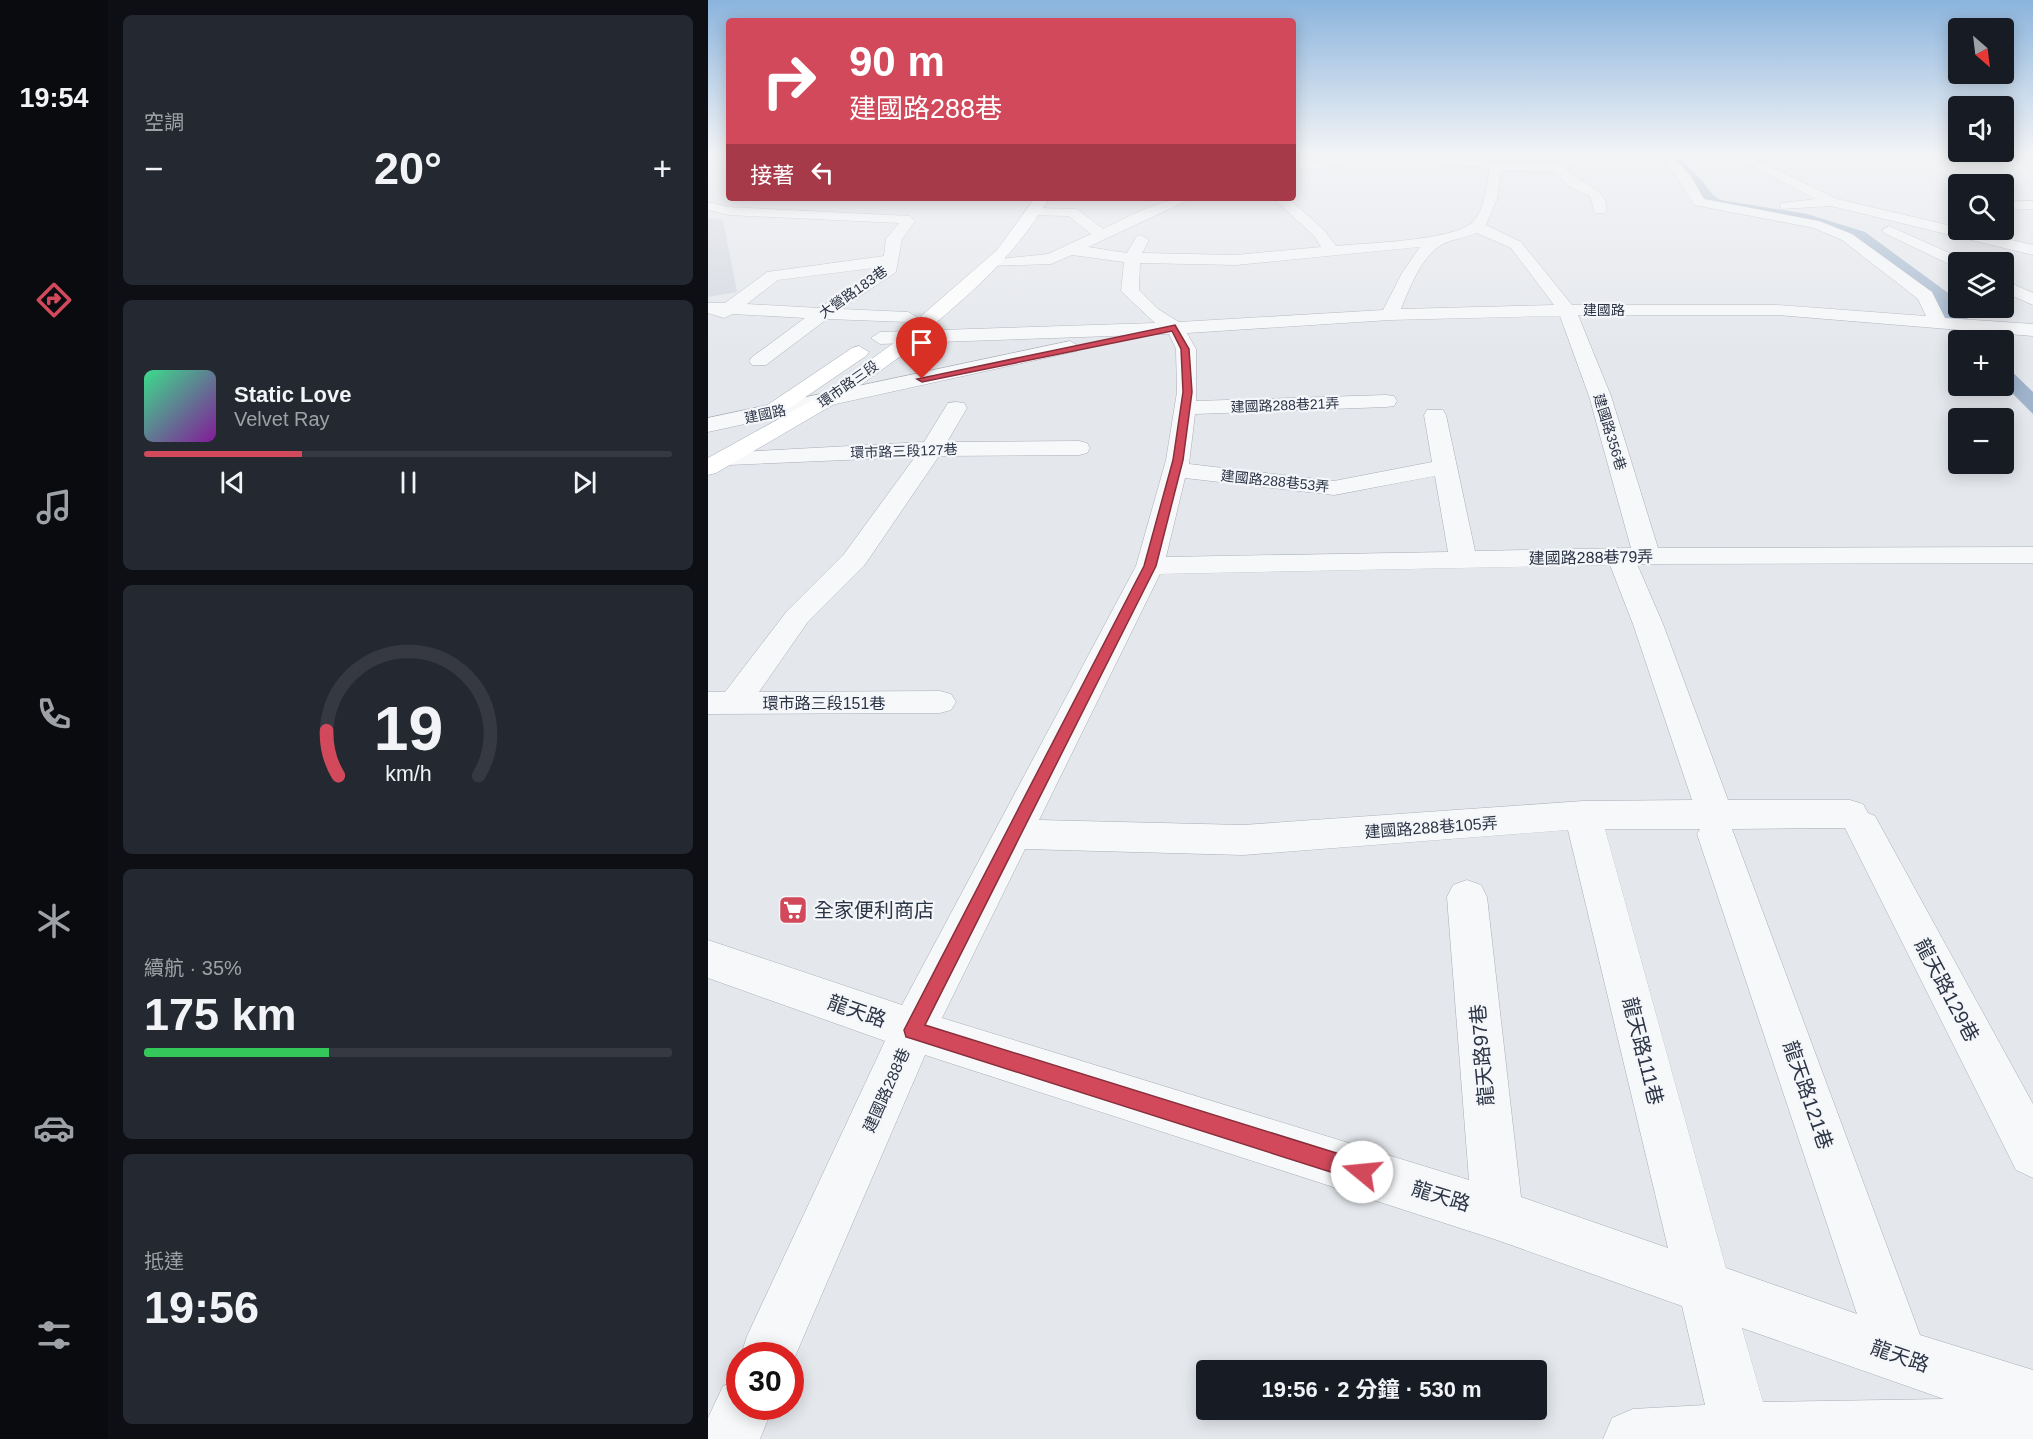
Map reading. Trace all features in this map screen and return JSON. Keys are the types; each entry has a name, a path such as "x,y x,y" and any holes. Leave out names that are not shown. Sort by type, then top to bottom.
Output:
{"main road":[{"name":"環市路三段","path":"708,446 764,414 880,338 970,269 1015,222"},
{"name":"環市路三段","path":"718,463 830,399 913,338 920,328 995,263 1021,222"}],"street":[{"name":"大營路183巷","path":"759,361 824,312 890,269 894,239 907,222"},
{"path":"1085,222 1102,235"},
{"path":"995,263 1051,259 1131,222"},
{"path":"1307,222 1320,234 1331,250"},
{"path":"1071,250 1132,258 1236,260 1439,241 1479,228 1482,222"},
{"path":"1802,222 1847,237 1926,296 1941,323"},
{"path":"1874,222 1948,258"},
{"path":"1919,222 2033,251"},
{"name":"建國路356巷","path":"1479,228 1516,245 1567,310 1600,396 1648,624 1715,824"},
{"path":"1157,230 1137,244 1132,258 1130,291 1152,313 1175,328"},
{"path":"1390,315 1409,274 1427,249 1439,241"},
{"path":"2014,253 2033,251"},
{"path":"708,322 732,309 772,276 892,260"},
{"path":"2014,290 2033,300"},
{"path":"708,308 908,317"},
{"name":"建國路","path":"880,338 1175,328 1390,315 1567,310 1777,310 2033,330"},
{"name":"建國路","path":"708,425 1091,343 1175,328"},
{"name":"建國路288巷","path":"773,1342 913,1030 1150,566 1176,470 1187,392 1185,349 1175,328"},
{"name":"建國路288巷21弄","path":"1184,408 1386,401"},
{"path":"721,703 797,617 854,560 932,449 956,408"},
{"path":"1435,415 1463,560"},
{"name":"環市路三段127巷","path":"718,463 932,449 1079,448"},
{"name":"建國路288巷53弄","path":"1176,470 1334,488 1445,466"},
{"name":"建國路288巷79弄","path":"1150,566 1633,556 2033,555"},
{"name":"環市路三段151巷","path":"721,703 940,702"},
{"name":"建國路288巷105弄","path":"1012,834 1244,840 1583,815 1715,824 1856,820"},
{"name":"龍天路111巷","path":"1583,815 1742,1436"},
{"name":"龍天路129巷","path":"1856,820 2033,1153"},
{"name":"龍天路121巷","path":"1715,824 1900,1357"},
{"name":"龍天路97巷","path":"1467,897 1497,1214"},
{"name":"龍天路","path":"708,959 913,1030 1497,1214 1704,1287 1900,1357 2025,1424"},
{"path":"729,1439 738,1420"},
{"path":"1634,1439 1742,1436 1817,1430 2025,1424"}],"shaded area":[{"path":"708,222 723,222 737,292 708,297"}],"water":[{"path":"1791,222 1833,222 1865,232 1948,293 1948,318 1967,318 1976,330 1953,330 1923,289 1851,237"},
{"path":"2014,374 2033,392 2033,414 2014,395"}],"place":[{"name":"全家便利商店","path":"793,910"}],"route":[{"path":"922,379 1091,343 1175,328 1185,349 1187,392 1178,460 1150,566 913,1030 1362,1172"}]}
